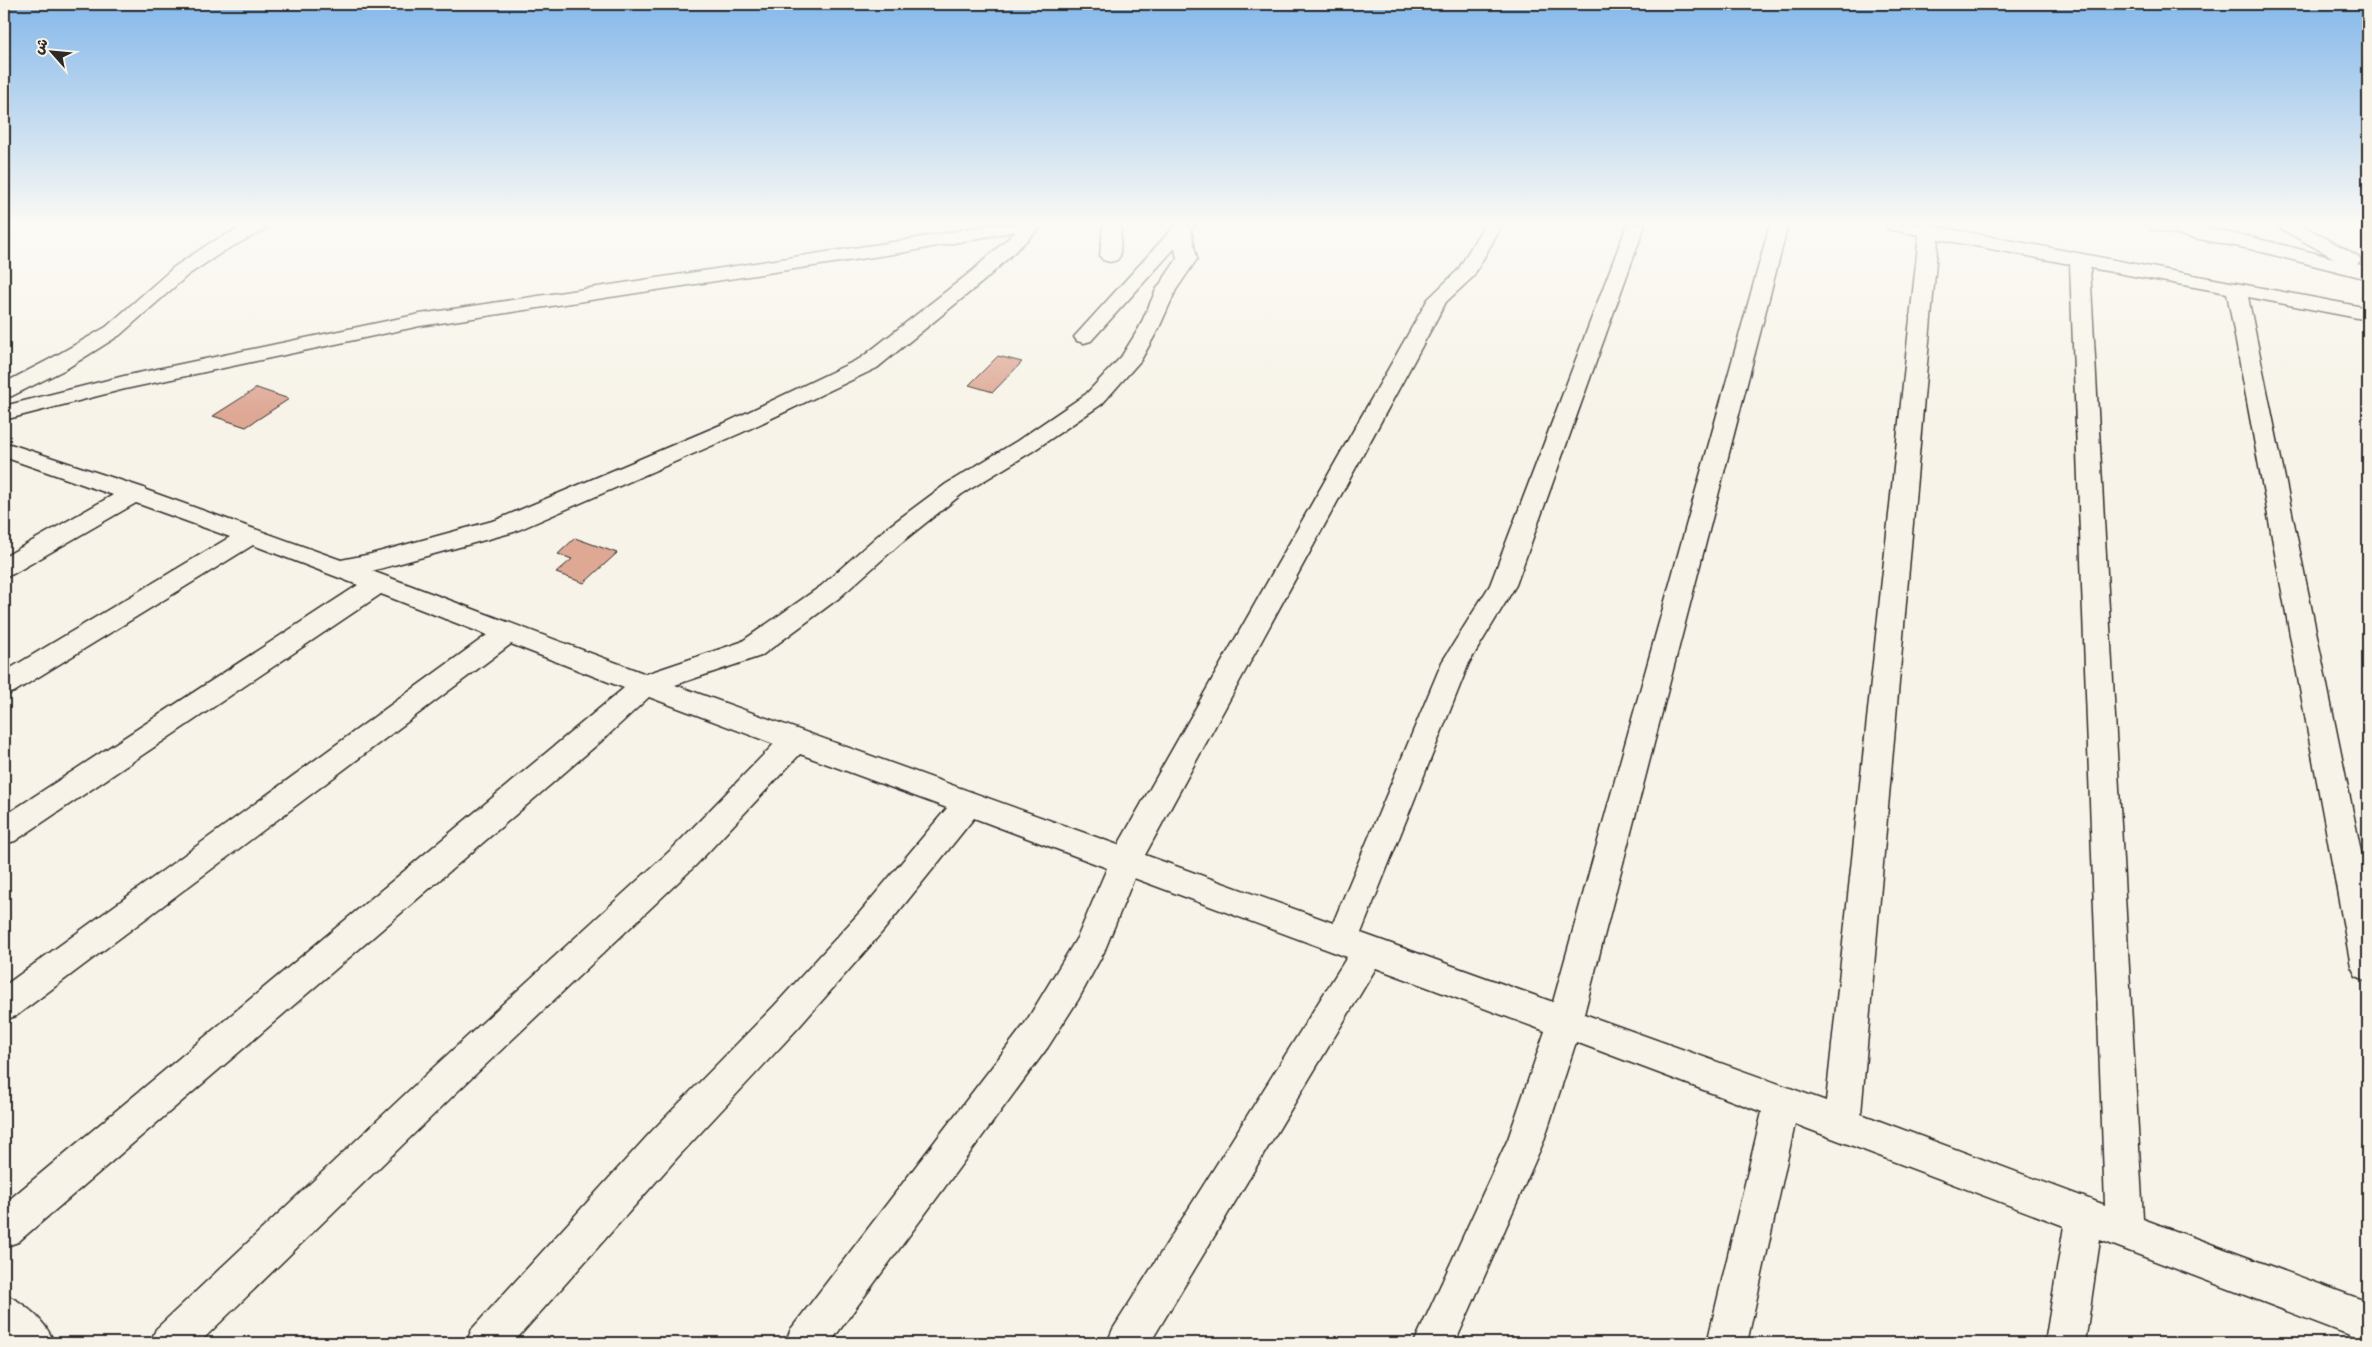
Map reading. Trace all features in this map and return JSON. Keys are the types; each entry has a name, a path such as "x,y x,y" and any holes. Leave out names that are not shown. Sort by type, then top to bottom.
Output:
{"street":[{"path":"4,390 58,364 113,331 162,288"},
{"path":"4,413 124,383 420,320 631,288"},
{"path":"339,568 371,563 505,526 733,428 869,363 964,288"},
{"path":"1084,337 1128,288"},
{"path":"4,1228 596,729 645,685 751,649 830,592 894,536 954,489 1025,446 1094,399 1130,360 1149,328 1167,288"},
{"path":"805,1343 1036,1036 1066,990 1092,942 1126,860 1438,299 1450,288"},
{"path":"1126,1343 1355,945 1456,662 1503,585 1613,288"},
{"path":"1434,1343 1525,1143 1566,1022 1762,288"},
{"path":"1842,1124 1924,288"},
{"path":"2081,288 2125,1231"},
{"path":"2225,288 2368,314"},
{"path":"2236,290 2368,966"},
{"path":"9,455 136,493 251,535 645,685 1842,1124 2368,1322"},
{"path":"4,568 136,493"},
{"path":"4,685 251,535"},
{"path":"4,832 380,584"},
{"path":"4,1005 508,634"},
{"path":"170,1343 484,1043 697,845 746,797 796,739"},
{"path":"486,1343 664,1145 787,1016 872,921 969,803"},
{"path":"1727,1343 1782,1102"},
{"path":"2065,1343 2085,1215"},
{"path":"4,1314 34,1343"}],"building":[{"path":"998,356 1022,362 993,392 969,385"},
{"path":"257,388 289,399 246,427 213,416"},
{"path":"575,538 617,553 584,583 556,573 572,559 558,554"}]}
